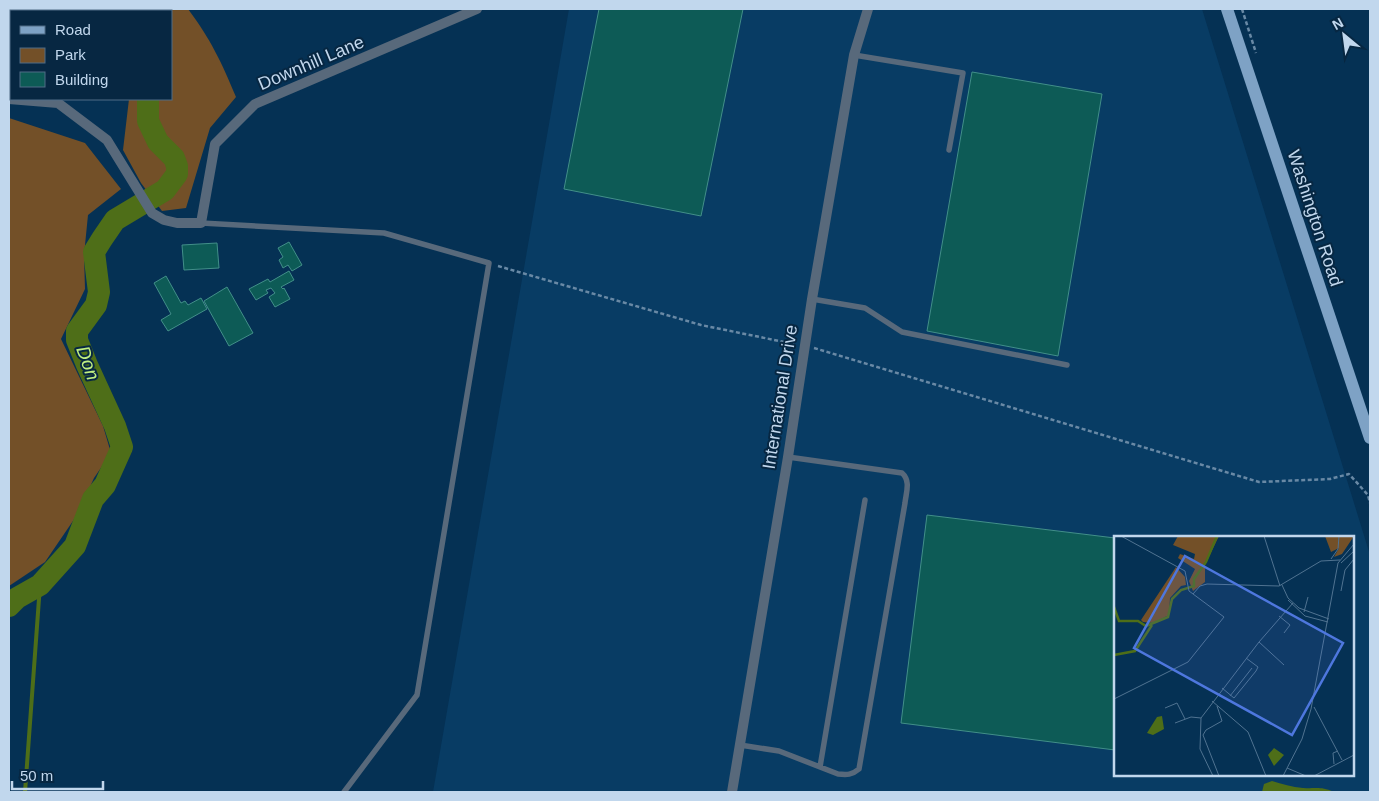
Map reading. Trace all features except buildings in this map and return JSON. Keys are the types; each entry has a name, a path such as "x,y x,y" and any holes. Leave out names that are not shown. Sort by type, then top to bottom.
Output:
{"main road":[{"name":"Washington Road","path":"1227,9 1370,438"}],"street":[{"name":"Downhill Lane","path":"201,223 215,144 255,104 477,9"},
{"name":"International Drive","path":"732,792 854,55 868,9"},
{"path":"21,100 58,103 107,140 152,212 164,220 177,223 201,223"}],"lane":[{"path":"854,55 962,73 950,150"},
{"path":"201,223 384,233 489,263 417,695 344,792"},
{"path":"812,300 865,308 902,332 1067,365"},
{"path":"740,745 779,751 846,775 853,774 859,769 908,482 906,476 902,473 788,457"},
{"path":"820,767 865,500"}],"path":[{"path":"489,263 701,325 790,343"},
{"path":"817,348 1258,482 1330,479 1349,474 1368,495 1370,503"}],"shaded area":[{"path":"569,9 1202,9 1370,555 1370,792 433,792"},
{"path":"1272,781 1295,787 1322,788 1334,792 1262,792 1264,784"}],"green space":[{"path":"9,9 188,9 215,51 236,97 210,128 186,208 162,211 141,183 123,150 129,100 172,100 172,10 10,10 9,41"},
{"path":"9,118 85,143 121,189 88,215 84,255 85,289 61,339 103,426 111,453 94,478 77,515 45,562 9,586"}],"waterway":[{"name":"Don","path":"9,606 17,598 40,585 75,546 93,499 105,485 122,447 115,426 77,340 77,331 96,305 99,292 94,252 102,239 115,220 165,190 177,174 174,158 158,142 148,121 148,100"},
{"path":"25,792 40,585"}]}
